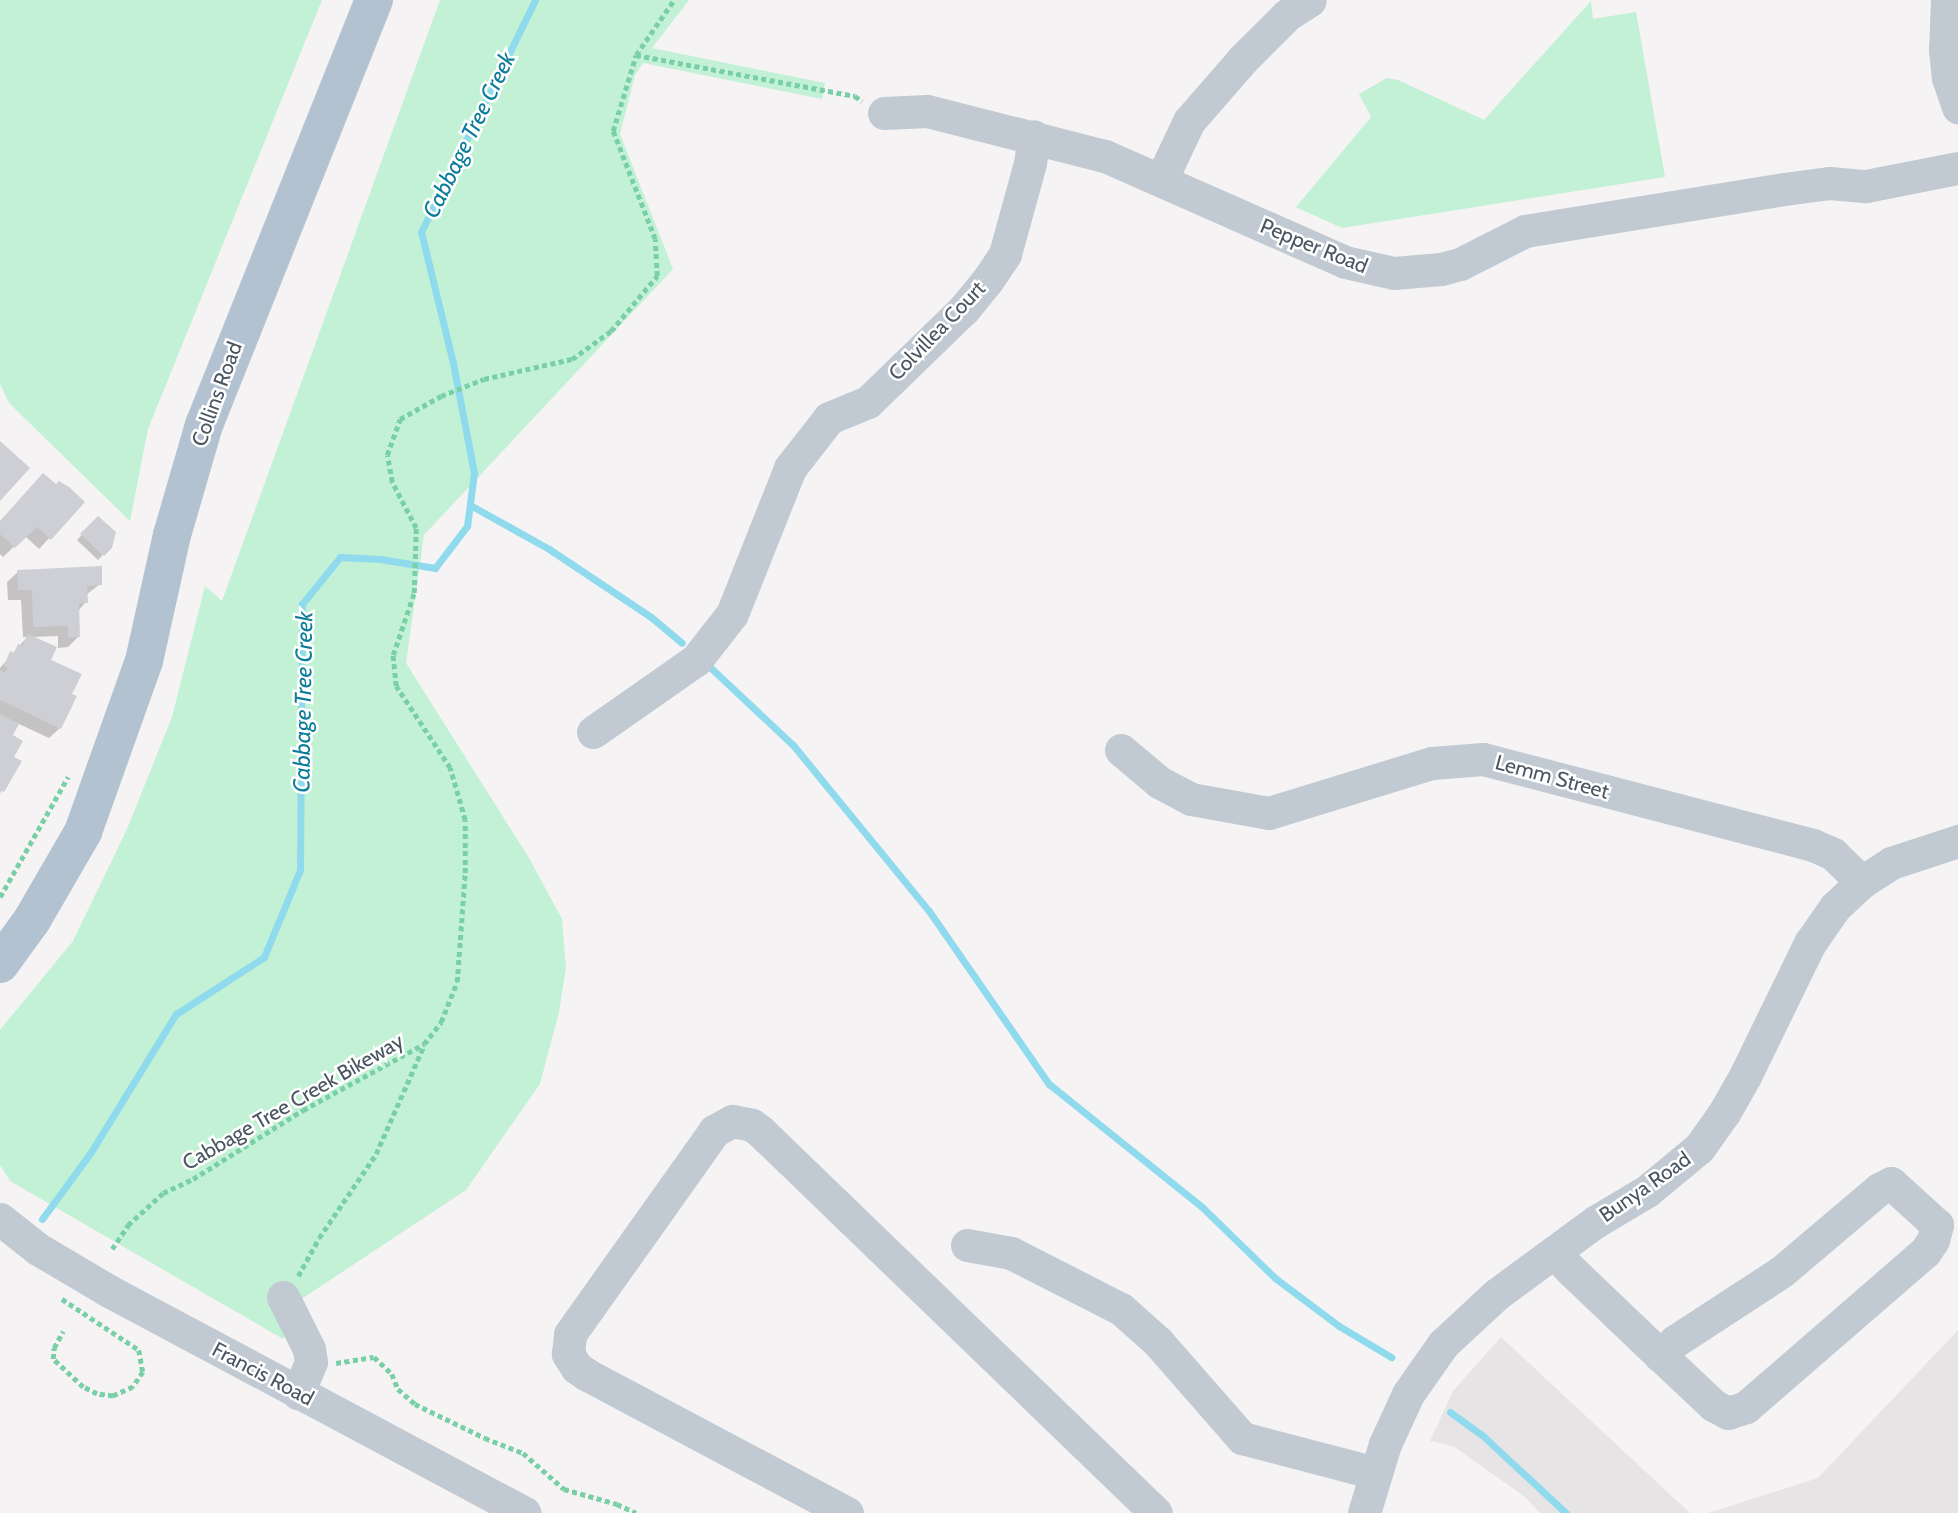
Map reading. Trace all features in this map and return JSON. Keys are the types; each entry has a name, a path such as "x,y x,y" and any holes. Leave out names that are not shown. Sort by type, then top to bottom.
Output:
{"main road":[{"name":"Collins Road","path":"0,932 45,869 69,827 82,785 144,661 178,512 204,425 374,0"},
{"name":"Collins Road","path":"0,964 62,872 83,832 82,785"}],"street":[{"path":"1161,180 1189,121 1243,59 1287,15 1310,0"},
{"path":"1947,0 1945,50 1948,78 1958,107"},
{"name":"Pepper Road","path":"884,113 927,111 1105,156 1345,262 1394,273 1441,269 1460,264 1525,231 1829,183 1866,186 1958,168"},
{"name":"Colvillea Court","path":"593,732 696,660 732,614 790,467 829,418 868,402 964,309 987,281 1005,254 1034,136"},
{"name":"Lemm Street","path":"1121,750 1159,782 1191,799 1269,813 1432,763 1483,759 1813,845 1833,854 1862,883"},
{"name":"Bunya Road","path":"1364,1513 1385,1444 1408,1395 1443,1344 1497,1294 1595,1222 1647,1191 1699,1148 1724,1113 1745,1076 1810,943 1835,907 1862,883 1891,863 1958,841"},
{"path":"847,1513 586,1374 577,1368 568,1354 570,1334 714,1132 732,1121 752,1125 760,1131 1156,1513"},
{"path":"1554,1252 1660,1355 1713,1405 1728,1413 1746,1407 1925,1252 1933,1240 1937,1225 1891,1183 1880,1189 1781,1272 1675,1341 1660,1355"},
{"name":"Francis Road","path":"3,1219 63,1265 524,1513"},
{"path":"967,1245 1011,1253 1121,1309 1158,1342 1242,1438 1375,1473"},
{"path":"283,1297 309,1349 311,1362 298,1393"}],"path":[{"name":"Cabbage Tree Creek Bikeway","path":"112,1249 128,1225 163,1193 193,1179 303,1110 424,1044 441,1022 457,982 465,873 465,820 450,768 396,687 393,655 414,593 416,528 392,482 387,455 400,419 441,396 484,379 572,359 611,331 657,276 655,239 613,131 636,55 674,0"},
{"path":"636,55 855,96 884,113"},
{"path":"0,897 82,785"},
{"path":"283,1297 376,1154 424,1044"},
{"path":"57,1295 139,1350 143,1372 133,1387 113,1396 97,1394 83,1388 53,1359 54,1348 63,1331"},
{"path":"366,1356 374,1357 382,1363 398,1389 422,1408 523,1453 564,1489 618,1504 636,1513"}],"shaded area":[{"path":"1958,1330 1958,1513 1708,1513 1818,1478"},
{"path":"1501,1337 1690,1513 1540,1513 1524,1496 1453,1446 1430,1441 1453,1391"}],"green space":[{"path":"0,0 322,0 148,429 130,521 9,403 0,384"},
{"path":"440,0 689,0 652,48 825,83 822,99 643,63 635,75 620,134 673,269 424,535 406,663 529,858 562,919 566,967 559,1012 540,1084 466,1190 303,1298 283,1339 10,1181 0,1165 0,1030 73,941 127,829 172,717 205,586 222,601"},
{"path":"1591,1 1593,19 1636,12 1665,177 1342,228 1296,207 1371,117 1359,94 1387,78 1398,80 1484,120"}],"building":[{"path":"0,441 30,468 0,501"},
{"path":"43,473 56,484 59,481 69,487 85,502 51,540 37,527 15,548 0,534 0,521"},
{"path":"98,516 116,532 112,548 104,556 80,534"},
{"path":"102,566 102,585 87,586 88,603 79,603 80,637 68,638 68,626 33,627 32,590 18,590 17,570"},
{"path":"28,634 57,647 51,660 82,674 72,694 77,696 61,729 0,700 0,670 5,672 8,668 4,666 10,651 14,653 18,644 22,646"},
{"path":"0,714 19,724 13,735 23,741 14,757 22,761 4,792 0,790"}],"waterway":[{"name":"Cabbage Tree Creek","path":"42,1219 91,1152 176,1014 264,957 300,870 302,604 340,557 380,559 435,568 467,526 474,473 453,363 421,232 535,0"},
{"path":"470,505 549,549 651,617 682,643"},
{"path":"712,669 793,745 929,911 1049,1084 1202,1207 1275,1278 1339,1326 1391,1357"},
{"path":"1450,1412 1482,1435 1566,1513"}]}
